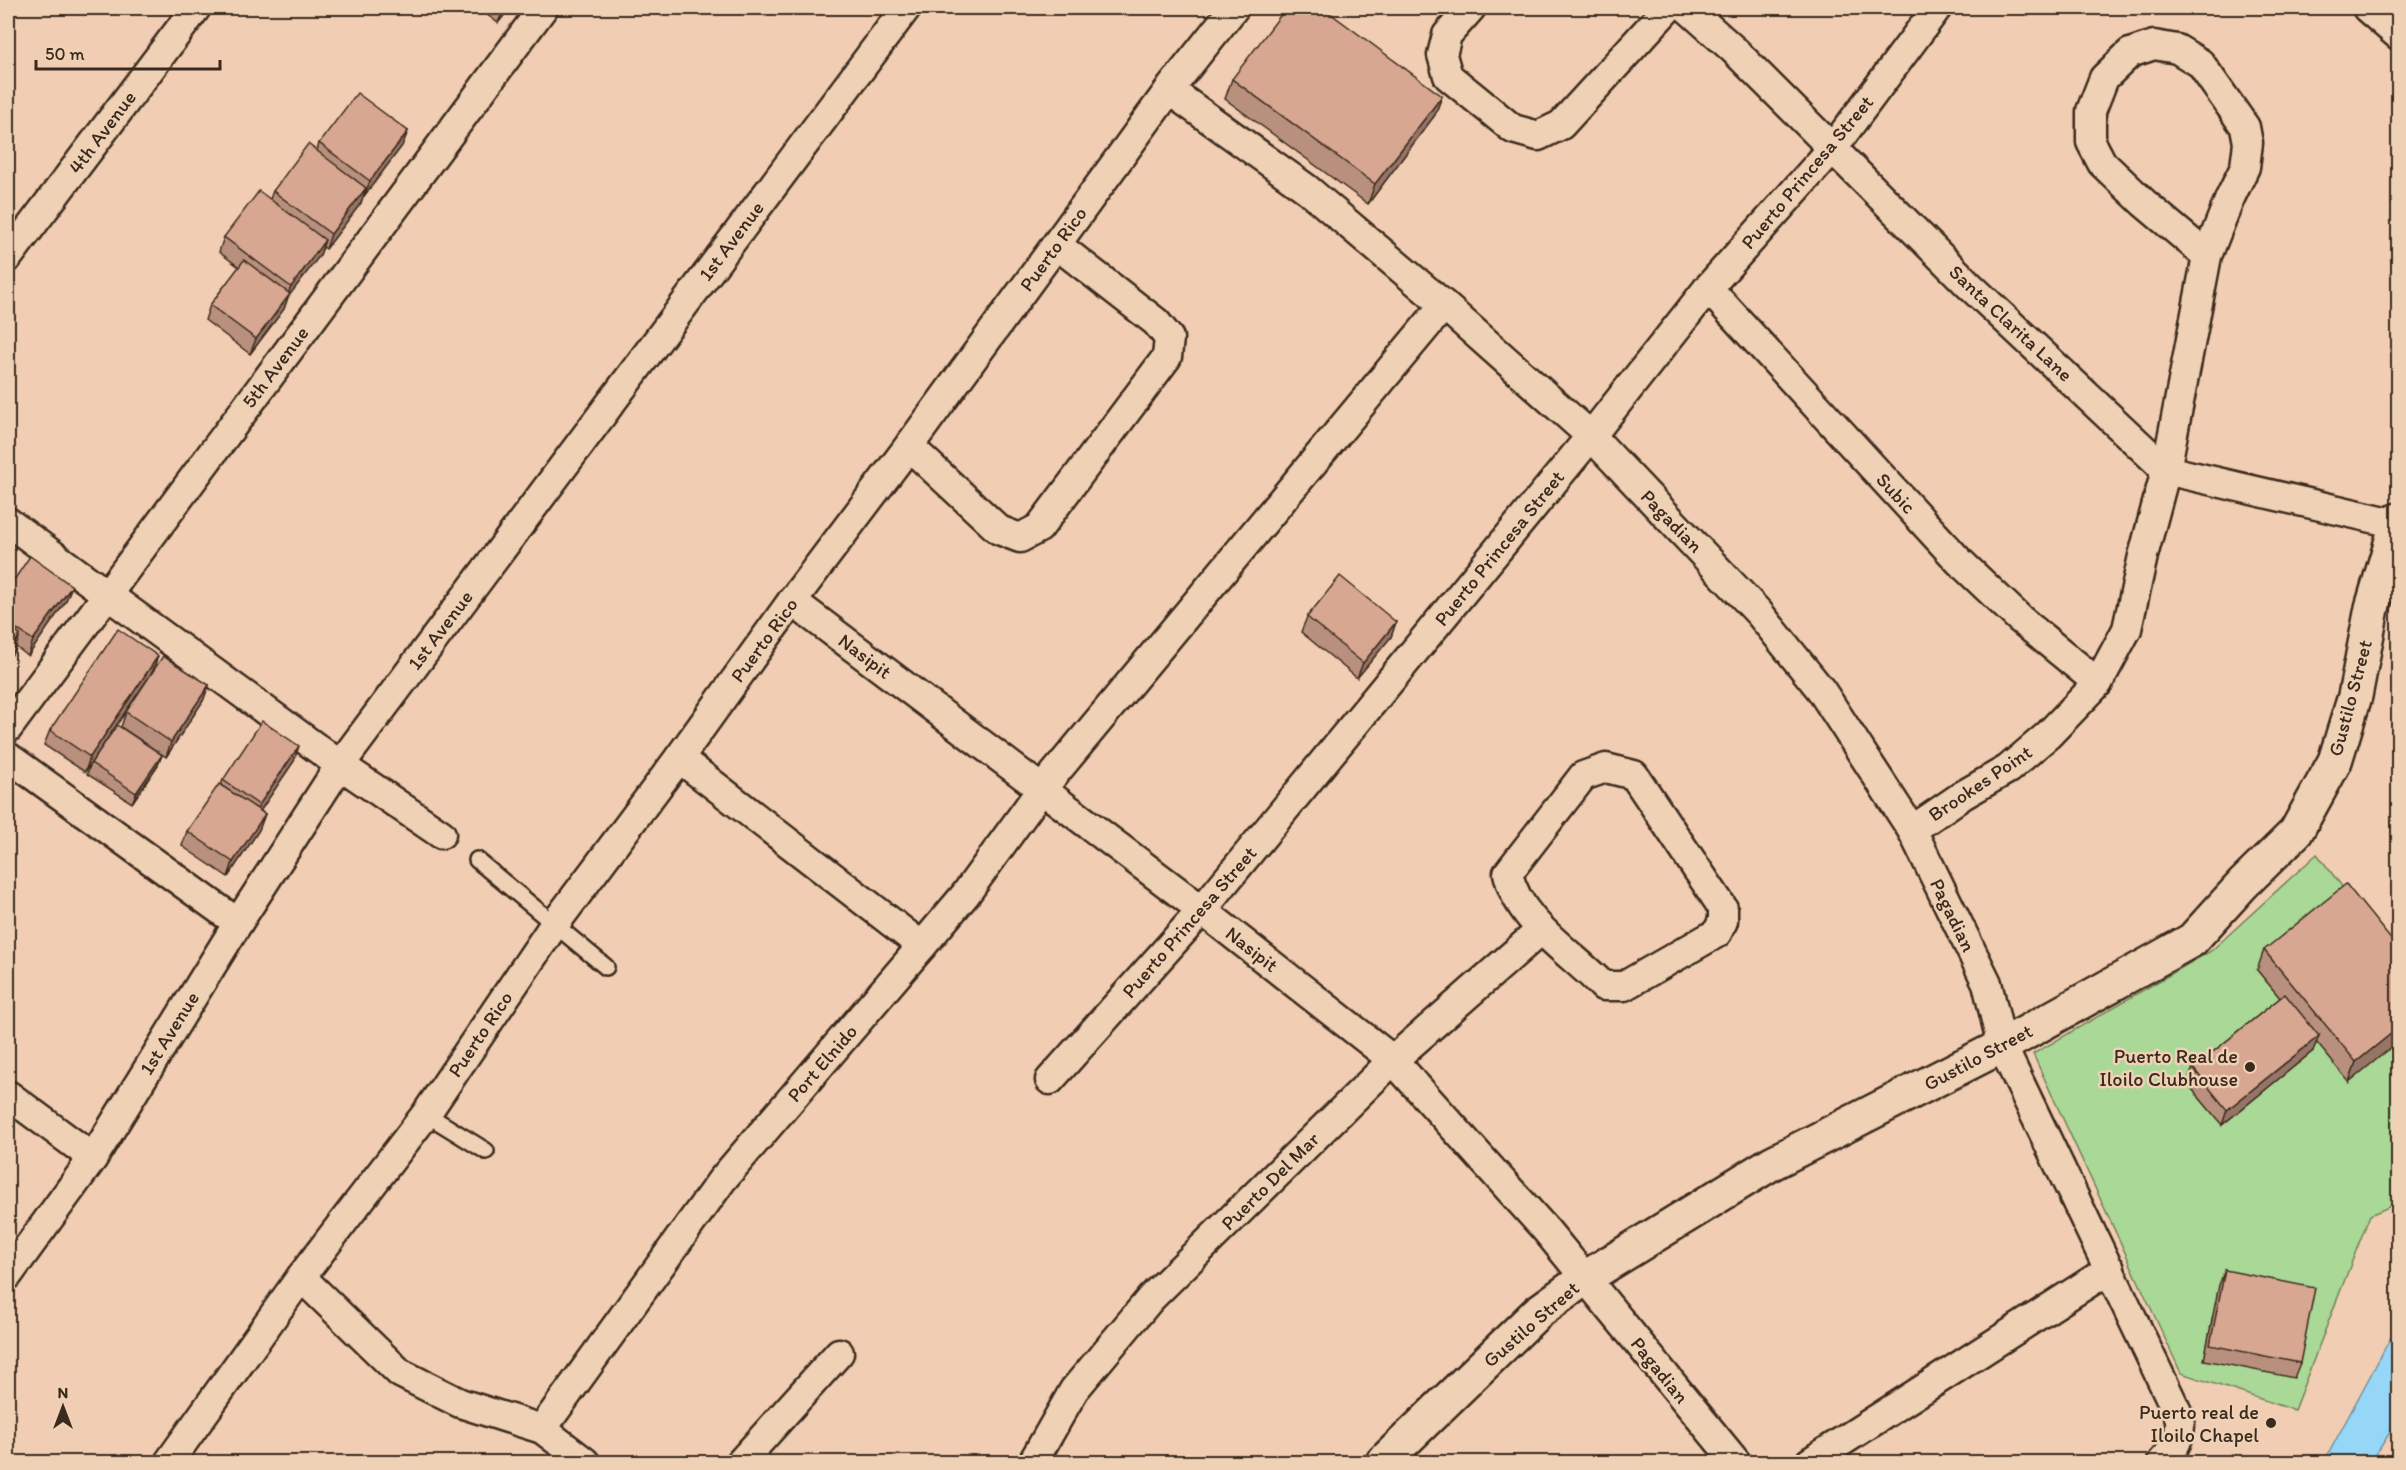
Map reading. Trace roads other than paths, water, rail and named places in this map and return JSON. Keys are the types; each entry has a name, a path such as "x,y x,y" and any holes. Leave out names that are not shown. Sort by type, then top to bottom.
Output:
{"street":[{"name":"4th Avenue","path":"8,257 196,8"},
{"name":"5th Avenue","path":"8,728 106,593 543,8"},
{"name":"1st Avenue","path":"8,1275 93,1158 238,923 340,765 906,8"},
{"name":"Puerto Rico","path":"170,1462 301,1277 426,1114 554,926 1169,90 1234,8"},
{"path":"1471,8 1447,35 1442,55 1448,76 1513,129 1538,136 1561,125 1668,8"},
{"name":"Santa Clarita Lane","path":"1687,8 1734,50 1969,285 2166,470"},
{"name":"Puerto Princesa Street","path":"1050,1080 1202,910 1591,436 1708,288 1832,149 1937,8"},
{"path":"2367,8 2398,35"},
{"name":"Brookes Point","path":"1912,830 1963,795 2008,769 2048,735 2098,683 2127,628 2166,470 2207,256 2230,198 2246,167 2248,143 2246,127 2200,63 2177,49 2154,45 2130,53 2104,78 2091,111 2091,142 2102,163 2144,203 2207,256"},
{"name":"Pagadian","path":"1169,90 1307,189 1444,305 1591,436 1760,613 1821,690 1912,830 1987,983 2002,1046 2180,1418 2181,1433 2175,1447 2162,1462"},
{"path":"909,446 999,530 1020,538 1039,528 1167,357 1169,338 1156,322 1057,245"},
{"name":"Subic","path":"1708,288 1959,561 2020,619 2098,683"},
{"name":"Port Elnido","path":"542,1429 722,1180 922,946 964,895 1041,790 1444,305"},
{"path":"2166,470 2398,523"},
{"path":"8,522 340,765 441,834"},
{"name":"Gustilo Street","path":"1383,1462 1538,1312 1585,1278 1772,1163 2002,1046 2192,940 2296,832 2335,761 2355,696 2372,608 2398,523"},
{"name":"Nasipit","path":"792,601 1202,910 1393,1060 1546,1230 1585,1278"},
{"path":"8,757 238,923"},
{"path":"679,758 922,946"},
{"path":"1606,768 1634,775 1723,908 1724,921 1717,933 1624,986 1603,986 1586,968 1541,930 1511,888 1508,873 1583,776 1606,768"},
{"name":"Puerto Del Mar","path":"1033,1462 1074,1390 1151,1298 1393,1060 1541,930"},
{"path":"8,1095 93,1158"},
{"path":"1810,1462 2110,1269"},
{"path":"301,1277 400,1373 460,1403 542,1429 585,1462"},
{"name":"Pagadian","path":"1585,1278 1736,1462"},
{"path":"741,1462 839,1353"}],"lane":[{"path":"477,860 606,967"},
{"path":"426,1114 486,1152"}],"water":[{"path":"2398,1324 2398,1420 2371,1462 2324,1462"}],"place":[{"name":"Puerto Real de Iloilo Clubhouse","path":"2250,1067"},
{"name":"Puerto real de Iloilo Chapel","path":"2271,1423"}]}
